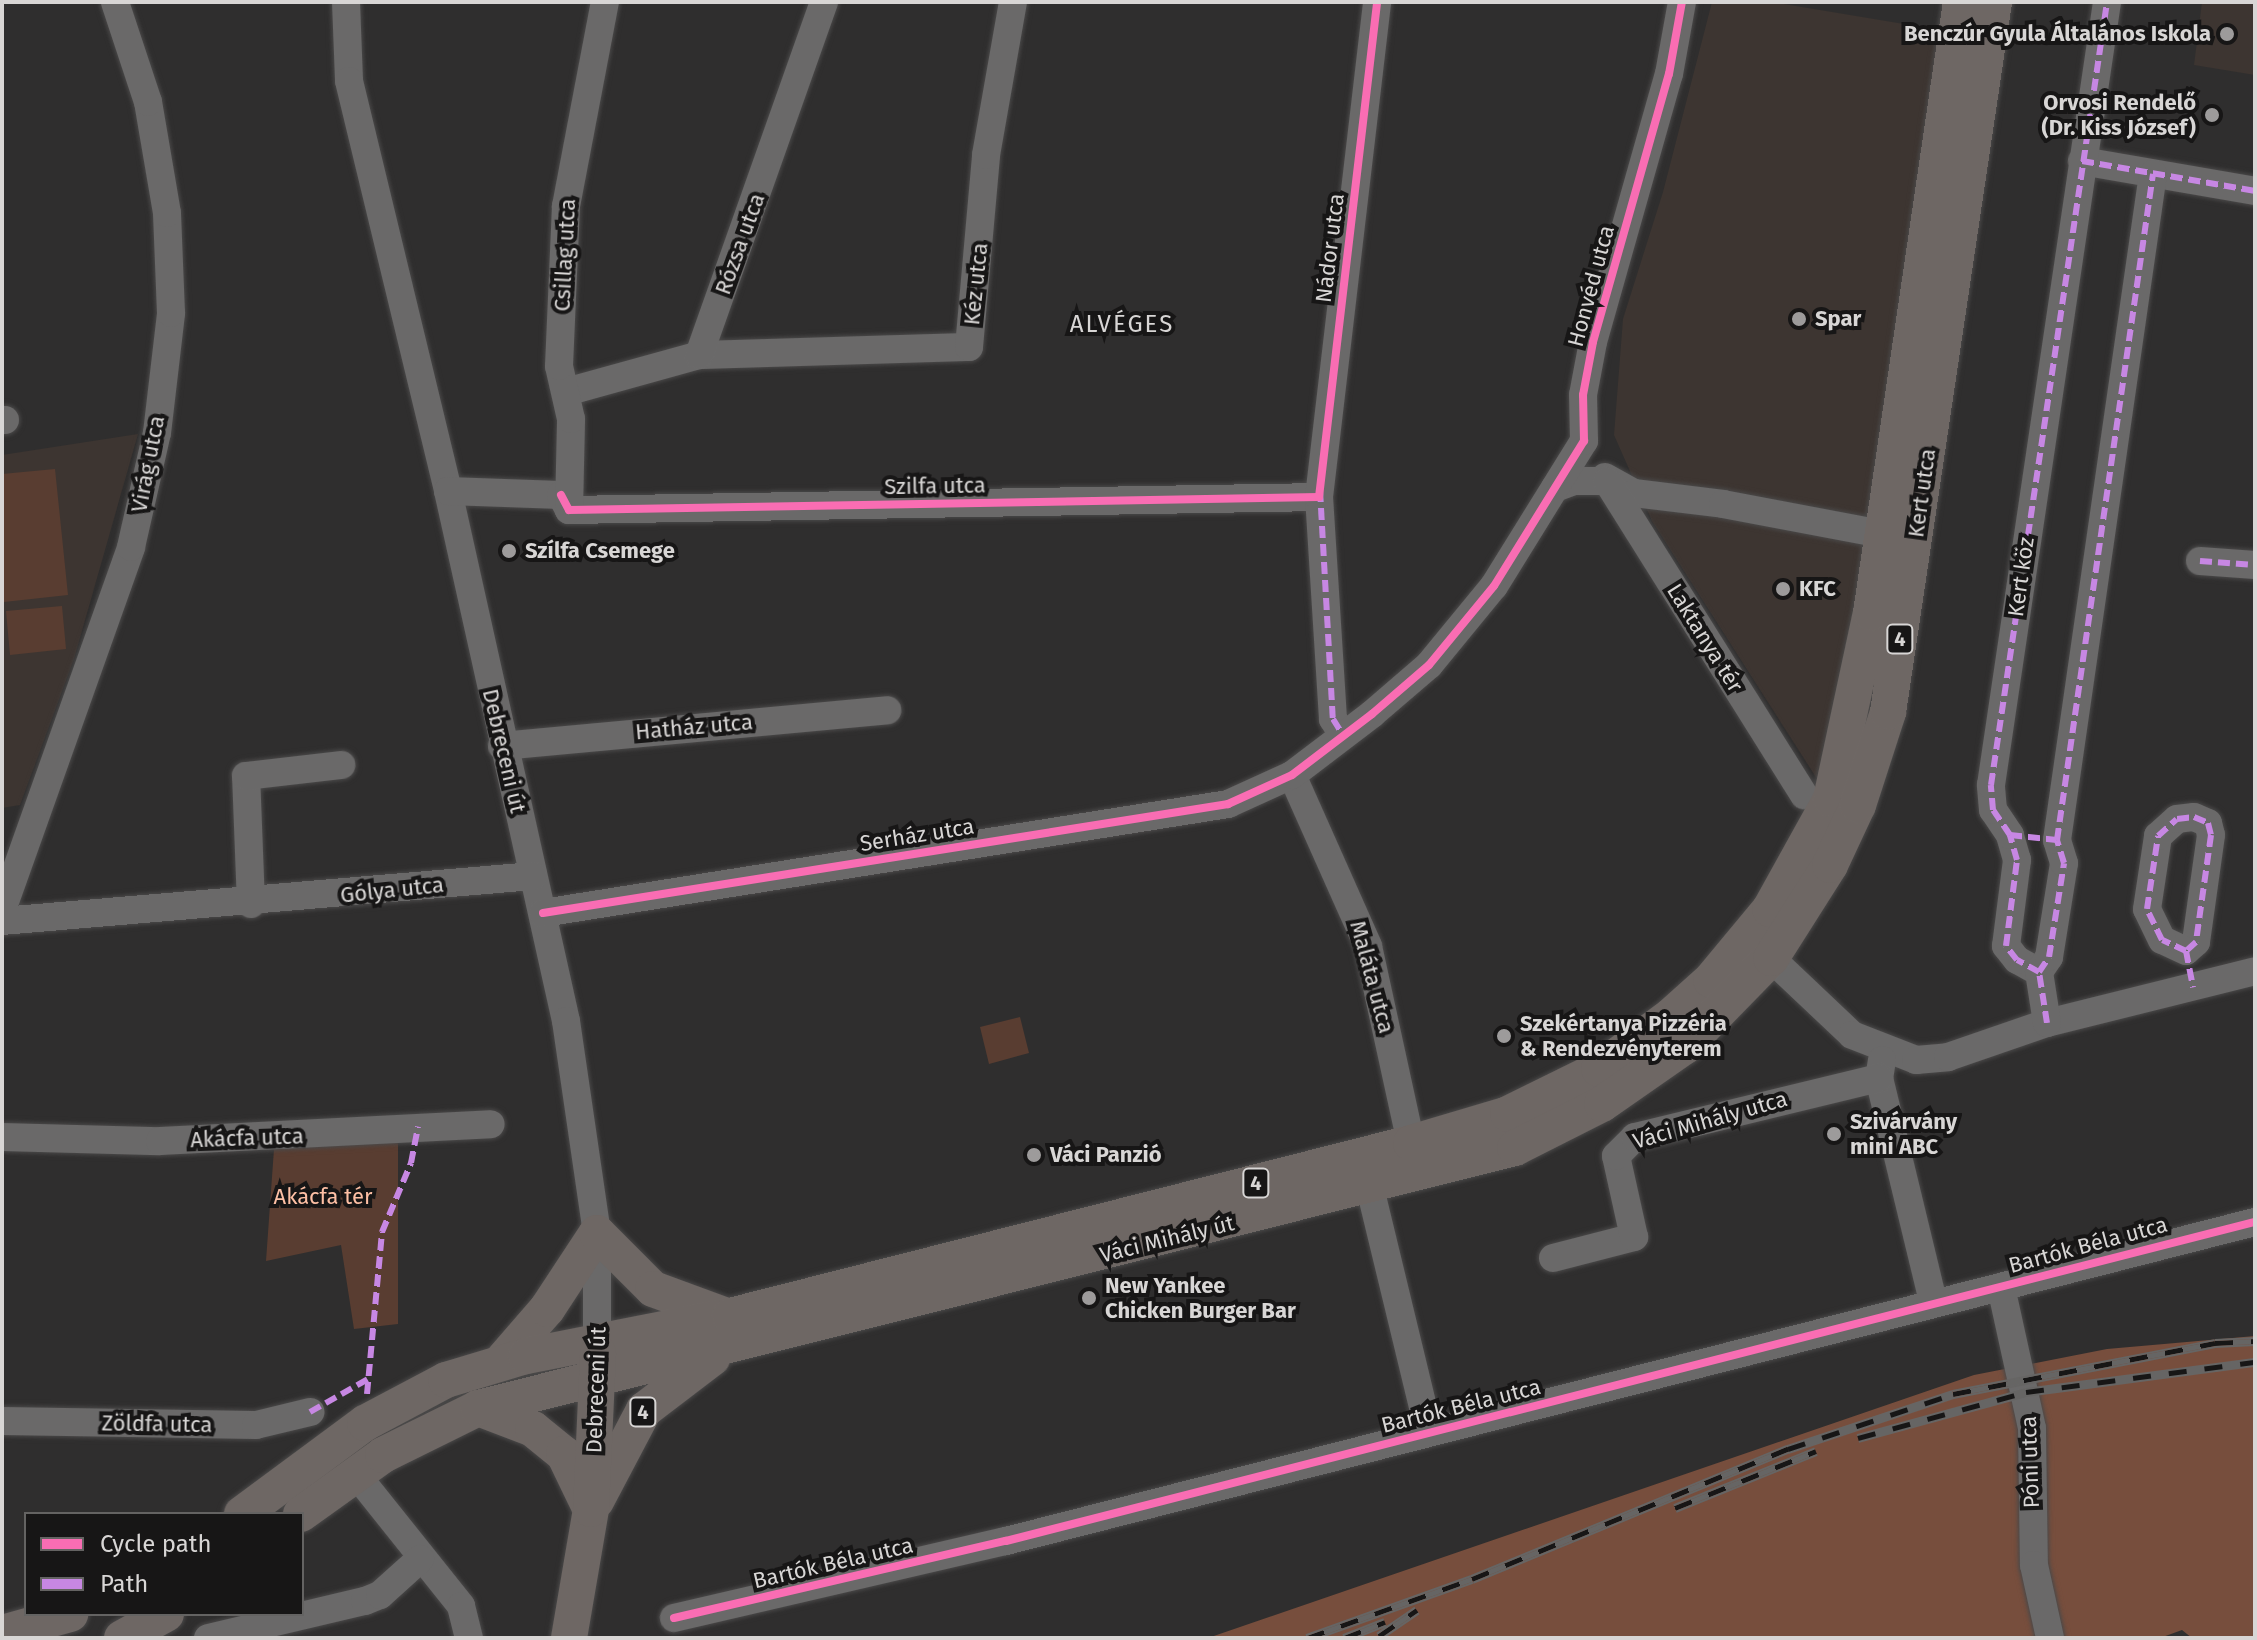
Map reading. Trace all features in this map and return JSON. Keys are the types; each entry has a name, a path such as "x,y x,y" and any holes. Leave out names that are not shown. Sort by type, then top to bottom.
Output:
{"main road":[{"name":"Kert utca","path":"1900,537 1961,2"},
{"name":"Kert utca","path":"1760,948 1831,799 1900,537 1994,2"},
{"name":"Váci Mihály út","path":"730,1331 1508,1114 1599,1069 1760,948"},
{"name":"Váci Mihály út","path":"598,1360 1370,1188 1515,1148 1602,1104 1685,1046 1760,948"},
{"path":"500,1363 547,1309 597,1233 653,1289 730,1331"},
{"name":"Debreceni út","path":"591,1509 644,1410 730,1331"},
{"path":"245,1512 386,1410 446,1380 500,1363 598,1360"},
{"path":"304,1512 355,1473 478,1408 598,1360"},
{"name":"Debreceni út","path":"569,1638 591,1509 598,1360"},
{"path":"478,1408 533,1429 564,1454 591,1509"},
{"path":"2,1633 63,1616"},
{"path":"122,1638 162,1616"}],"street":[{"name":"Virág utca","path":"2,910 131,547 157,433 171,313 167,213 148,102 115,2"},
{"name":"Debreceni út","path":"346,2 349,81 449,497 502,746 543,913 582,1113 597,1233 598,1360"},
{"name":"Csillag utca","path":"565,502 566,392 559,366 566,206 605,2"},
{"name":"Rózsa utca","path":"699,355 824,2"},
{"name":"Kéz utca","path":"699,355 969,347 986,155 1013,2"},
{"name":"Nádor utca","path":"1343,735 1333,719 1319,497 1377,2"},
{"name":"Honvéd utca","path":"1584,441 1583,395 1593,342 1669,74 1682,2"},
{"name":"Kert köz","path":"2039,972 2017,960 2006,946 2017,860 2010,835 1993,810 1991,785 2107,2"},
{"path":"2082,161 2255,191"},
{"path":"2047,1023 2039,972 2049,957 2064,863 2057,840 2153,174"},
{"path":"566,392 699,355"},
{"path":"1292,775 1429,665 1494,586 1584,441"},
{"name":"Laktanya tér","path":"1584,441 1804,795"},
{"path":"1555,488 1574,481 1607,481 1634,493 1900,537"},
{"name":"Szilfa utca","path":"449,497 544,502 1319,497"},
{"path":"2200,561 2255,565"},
{"name":"Hatház utca","path":"502,746 887,710"},
{"path":"251,904 246,776 341,765"},
{"name":"Serház utca","path":"543,913 1228,804 1292,775"},
{"name":"Maláta utca","path":"1292,775 1368,946 1411,1143"},
{"path":"2010,835 2057,840"},
{"name":"Gólya utca","path":"2,921 251,904 533,876"},
{"name":"Váci Mihály utca","path":"1760,948 1881,1065"},
{"path":"2186,951 2193,987"},
{"name":"Váci Mihály utca","path":"1553,1258 1634,1237 1616,1156 1635,1137 1881,1065 1948,1057 2047,1023 2255,971"},
{"path":"1881,1065 1933,1302"},
{"name":"Akácfa utca","path":"2,1137 160,1141 491,1124"},
{"path":"1370,1188 1429,1432"},
{"name":"Bartók Béla utca","path":"674,1618 1006,1541 2255,1222"},
{"name":"Póni utca","path":"2001,1287 2032,1428 2034,1565 2050,1638"},
{"name":"Zöldfa utca","path":"2,1421 256,1425 310,1412"},
{"path":"355,1473 420,1559 461,1606 469,1638"},
{"path":"304,1615 380,1595 420,1559"},
{"path":"208,1638 301,1616"}],"shaded area":[{"path":"1712,2 1772,2 1946,31 1850,696 1819,782 1652,521 1614,435 1623,319 1663,192"},
{"name":"Benczúr Gyula Általános Iskola","path":"2202,2 2255,2 2255,75 2194,65"},
{"path":"138,434 74,659 20,805 2,808 2,455"},
{"path":"2255,1336 2255,1638 2192,1638 2182,1630 2160,1638 1208,1638 1974,1375 2107,1349"}],"green space":[{"path":"55,469 68,595 4,602 2,474"},
{"path":"62,606 66,649 10,655 6,611"},
{"path":"1020,1017 1029,1053 989,1064 980,1027"},
{"name":"Akácfa tér","path":"398,1142 398,1324 354,1329 341,1245 266,1261 274,1149"}],"railway":[{"path":"1307,1638 1472,1579 1788,1449 1953,1394 2215,1343 2255,1341"},
{"path":"1858,1438 2026,1392 2255,1362"},
{"path":"1675,1508 1816,1451"},
{"path":"1379,1636 1417,1610"},
{"path":"1344,1638 1385,1622"}],"marked path":[{"path":"2039,972 2017,960 2006,946 2017,860 2010,835 1993,810 1991,785 2107,2"},
{"path":"2082,161 2255,191"},
{"path":"2047,1023 2039,972 2049,957 2064,863 2057,840 2153,174"},
{"path":"1320,490 1333,719 1343,735"},
{"path":"2200,561 2255,565"},
{"path":"2194,817 2208,823 2211,835 2196,942 2186,951 2162,940 2147,909 2158,836 2177,819 2194,817"},
{"path":"2010,835 2057,840"},
{"path":"2186,951 2193,987"},
{"path":"367,1394 382,1232 411,1163 418,1127"},
{"path":"310,1412 368,1379"}],"cycle path":[{"path":"561,495 569,510 1319,497 1377,2"},
{"path":"543,913 1228,804 1292,775 1372,714 1429,665 1494,586 1584,441 1583,395 1593,342 1669,74 1682,2"},
{"path":"674,1618 1006,1541 2255,1222"}],"place":[{"name":"Benczúr Gyula Általános Iskola","path":"2227,34"},
{"name":"Orvosi Rendelő (Dr. Kiss József)","path":"2212,115"},
{"name":"Spar","path":"1799,319"},
{"name":"Szílfa Csemege","path":"509,551"},
{"name":"KFC","path":"1783,589"},
{"name":"Szekértanya Pizzéria & Rendezvényterem","path":"1504,1036"},
{"name":"Szivárvány mini ABC","path":"1834,1134"},
{"name":"Váci Panzió","path":"1034,1155"},
{"name":"New Yankee Chicken Burger Bar","path":"1089,1298"}],"district":[{"name":"ALVÉGES","path":"1122,325"}]}
